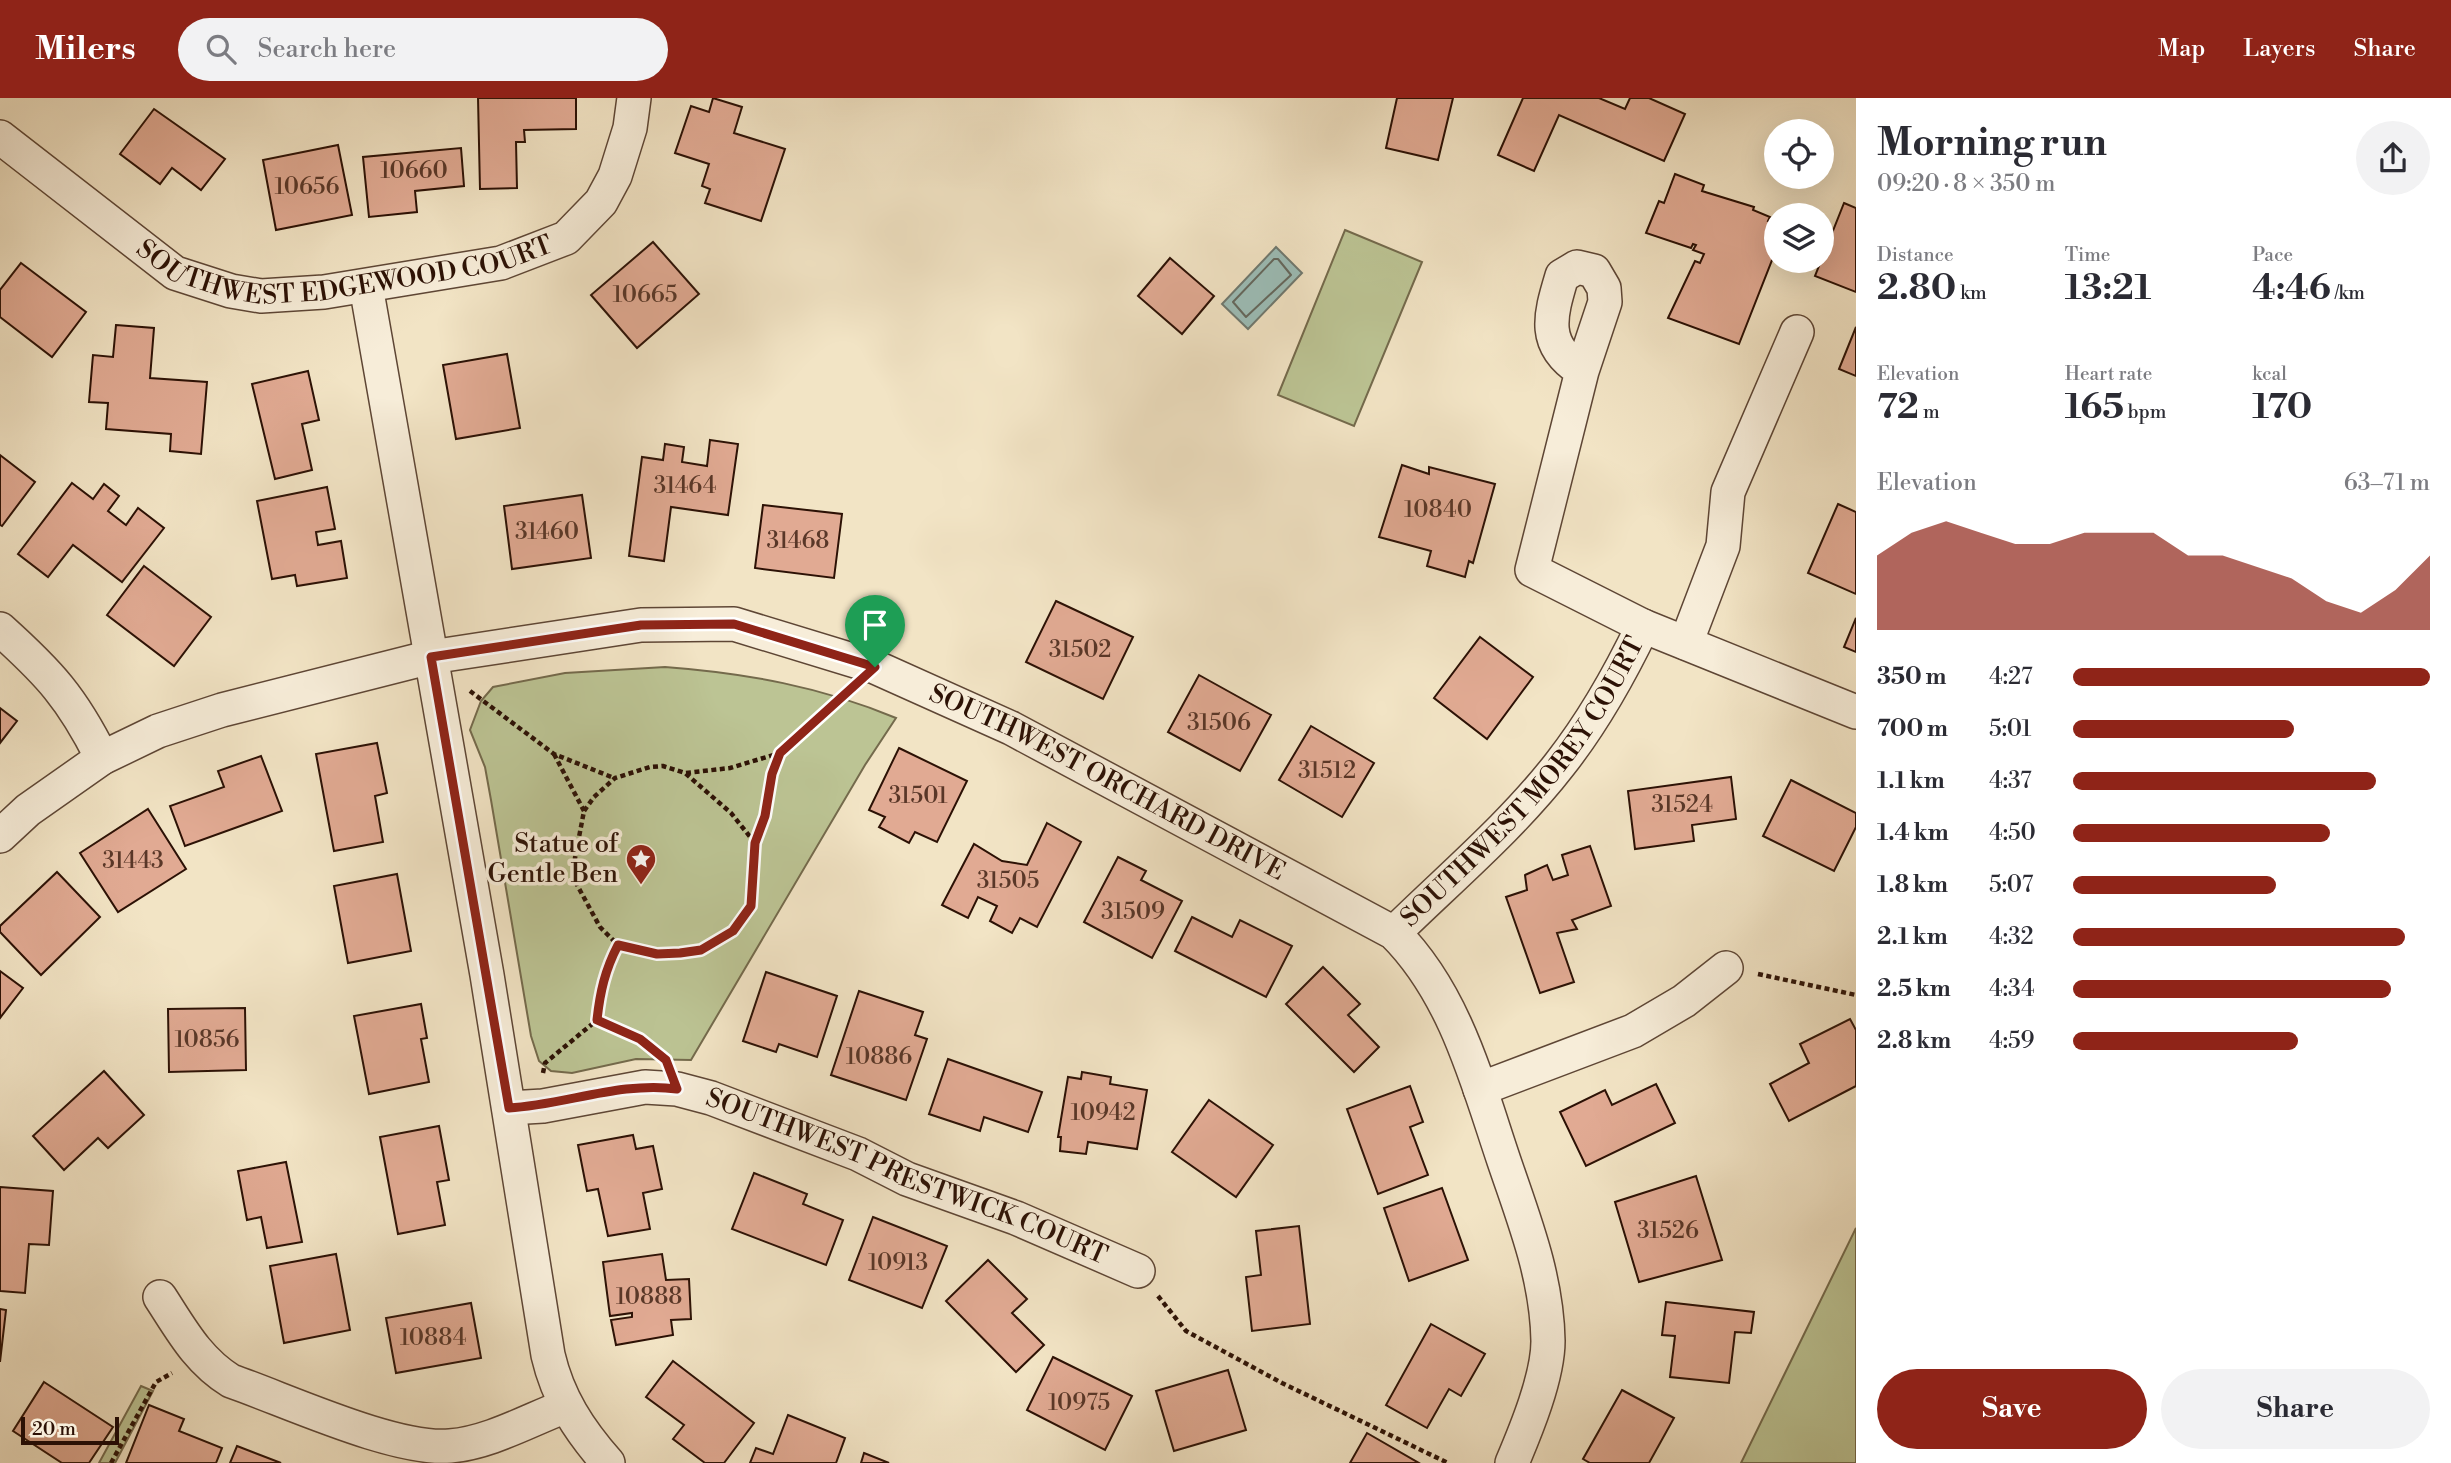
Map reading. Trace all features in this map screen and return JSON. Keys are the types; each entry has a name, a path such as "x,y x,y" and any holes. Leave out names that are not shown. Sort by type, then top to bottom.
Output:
{"street":[{"name":"SOUTHWEST EDGEWOOD COURT","path":"0,137 175,273 221,289 261,296 366,286 501,263 566,238 601,202 615,176 634,98"},
{"path":"366,286 509,1108 548,1355 555,1386 566,1406 608,1463"},
{"path":"1686,643 1723,546 1728,492 1797,331"},
{"name":"SOUTHWEST MOREY COURT","path":"1582,371 1532,570 1643,626 1856,712"},
{"name":"SOUTHWEST ORCHARD DRIVE","path":"0,836 27,810 103,758 158,731 222,710 431,657 641,625 734,624 875,667 1012,727 1394,933 1417,955 1435,984 1464,1044 1542,1276 1548,1344 1531,1418 1512,1463"},
{"name":"SOUTHWEST MOREY COURT","path":"1394,933 1508,822 1560,764 1604,699 1643,626"},
{"path":"0,629 45,669 64,691 103,758"},
{"path":"1480,1089 1633,1031 1684,1001 1726,968"},
{"name":"SOUTHWEST PRESTWICK COURT","path":"509,1108 543,1106 645,1087 677,1089 711,1098 858,1154 907,1179 1016,1218 1138,1271"},
{"path":"160,1297 199,1357 231,1381 384,1436 411,1443 448,1446 466,1443 566,1406"}],"path":[{"path":"685,773 730,768 780,753 875,667"},
{"path":"470,690 554,754 615,778"},
{"path":"755,843 731,813 685,773 663,766 650,766 615,778 594,797 584,811 576,858 576,883 600,927 618,945 657,954 680,953 701,950 733,931 751,906 755,843 765,816 772,774 780,753"},
{"path":"554,754 584,811"},
{"path":"543,1106 542,1069 545,1063 597,1020 601,984 618,945"},
{"path":"1726,968 1856,995"},
{"path":"597,1020 640,1039 666,1060 677,1089"},
{"path":"1138,1271 1186,1331 1282,1383 1448,1463"},
{"path":"111,1463 156,1382 199,1357"}],"green space":[{"path":"1345,230 1422,262 1354,426 1278,395"},
{"path":"665,667 725,673 783,683 840,698 896,718 865,765 691,1060 636,1059 572,1073 551,1071 539,1061 531,1036 485,767 470,730 481,701 493,687 565,673"},
{"path":"1856,1228 1856,1463 1741,1463"},
{"path":"141,1386 153,1391 115,1463 99,1463"}],"water":[{"path":"1276,247 1302,273 1248,329 1222,304"}],"building":[{"path":"478,98 576,98 576,129 524,130 525,142 516,142 517,188 480,189"},
{"path":"713,98 742,107 734,133 785,149 761,221 705,203 710,189 702,186 709,164 675,153 691,106 709,112"},
{"path":"1397,98 1453,98 1438,160 1386,148"},
{"path":"1523,98 1599,98 1625,109 1630,98 1649,98 1685,114 1664,161 1559,115 1534,171 1498,155"},
{"path":"154,109 225,159 201,190 172,168 160,184 120,154"},
{"path":"338,145 352,215 276,230 263,160"},
{"path":"461,148 464,186 415,191 417,212 369,217 363,157"},
{"path":"1675,174 1704,185 1702,191 1754,207 1753,210 1764,215 1764,273 1767,273 1739,344 1668,318 1695,261 1700,263 1704,254 1693,250 1696,245 1693,244 1691,248 1646,233 1659,201 1664,203"},
{"path":"1844,203 1856,208 1856,292 1815,276 1816,273 1834,273 1834,228"},
{"path":"653,242 699,294 637,348 591,295"},
{"path":"1170,258 1214,296 1182,334 1138,296"},
{"path":"21,263 86,312 52,357 0,317 0,290"},
{"path":"116,325 154,328 150,378 207,382 201,454 170,451 171,434 106,429 108,403 89,402 93,355 113,357"},
{"path":"1856,327 1856,376 1839,369"},
{"path":"507,354 520,428 456,439 443,365"},
{"path":"308,371 319,420 302,424 312,470 275,479 252,384"},
{"path":"710,440 738,444 728,515 671,507 664,561 629,556 642,457 663,460 665,444 684,447 682,462 707,466"},
{"path":"0,455 35,482 2,526 0,525"},
{"path":"1402,465 1429,474 1429,467 1495,484 1473,563 1469,561 1465,577 1427,566 1431,551 1379,537"},
{"path":"72,483 93,499 104,484 119,496 108,511 126,525 138,508 164,528 122,582 73,545 48,577 18,554"},
{"path":"327,487 335,529 316,532 318,545 341,541 347,578 297,586 295,575 272,579 257,501"},
{"path":"582,495 591,558 512,569 504,506"},
{"path":"1838,504 1856,512 1856,594 1808,573"},
{"path":"763,505 842,514 834,578 755,568"},
{"path":"144,566 211,617 174,666 107,615"},
{"path":"1056,601 1133,637 1103,699 1026,662"},
{"path":"1856,618 1856,652 1844,647"},
{"path":"1480,637 1533,677 1487,739 1434,698"},
{"path":"1199,675 1271,715 1240,771 1168,732"},
{"path":"0,708 17,721 0,743"},
{"path":"1311,726 1374,763 1342,817 1279,780"},
{"path":"377,743 387,793 375,796 383,842 334,851 316,754"},
{"path":"899,748 967,781 937,842 915,832 909,843 879,827 885,817 869,810"},
{"path":"261,756 282,811 185,846 170,806 224,787 218,771"},
{"path":"1731,777 1736,819 1692,825 1694,841 1635,849 1628,791"},
{"path":"1791,780 1856,813 1856,827 1834,871 1763,836"},
{"path":"148,809 186,869 118,912 80,853"},
{"path":"1047,823 1081,842 1037,927 1020,918 1012,933 990,921 997,906 978,897 968,918 942,905 974,844 1002,861 1027,865"},
{"path":"1590,846 1611,906 1572,920 1577,929 1557,933 1574,982 1540,993 1506,897 1527,890 1525,875 1547,865 1553,880 1568,875 1562,855"},
{"path":"1118,857 1146,871 1141,880 1182,901 1152,958 1084,922"},
{"path":"57,872 100,917 41,975 0,932 0,926"},
{"path":"397,874 411,951 348,963 334,886"},
{"path":"1192,917 1232,937 1240,920 1292,946 1266,997 1175,951"},
{"path":"1323,967 1360,1004 1348,1015 1379,1047 1354,1072 1286,1004"},
{"path":"0,971 23,988 0,1018"},
{"path":"766,972 837,996 817,1057 779,1044 776,1052 743,1041"},
{"path":"859,991 923,1012 915,1035 927,1039 906,1100 831,1075"},
{"path":"421,1004 427,1038 421,1039 429,1082 369,1094 354,1016"},
{"path":"245,1008 246,1070 169,1072 168,1009"},
{"path":"1850,1019 1856,1030 1856,1086 1789,1121 1770,1084 1809,1063 1800,1044"},
{"path":"948,1059 1042,1092 1028,1132 984,1117 980,1131 929,1114"},
{"path":"104,1071 144,1115 108,1148 98,1138 64,1170 33,1136"},
{"path":"1082,1072 1111,1077 1110,1084 1147,1090 1137,1149 1088,1142 1086,1154 1060,1151 1061,1137 1058,1137 1068,1077 1081,1079"},
{"path":"1656,1084 1675,1123 1586,1166 1560,1112 1605,1090 1612,1105"},
{"path":"1410,1086 1423,1122 1410,1127 1428,1175 1378,1194 1347,1109"},
{"path":"1209,1100 1273,1145 1236,1197 1172,1152"},
{"path":"439,1126 449,1180 437,1182 445,1225 398,1234 380,1137"},
{"path":"633,1135 636,1149 653,1146 662,1189 643,1193 650,1229 608,1236 598,1189 587,1191 578,1145"},
{"path":"286,1162 302,1242 267,1248 261,1217 247,1220 238,1171"},
{"path":"754,1173 807,1194 803,1204 843,1220 826,1265 732,1229"},
{"path":"1696,1176 1722,1260 1639,1282 1615,1202"},
{"path":"0,1187 53,1191 49,1245 29,1244 25,1293 0,1291"},
{"path":"1442,1188 1468,1260 1409,1281 1384,1208"},
{"path":"873,1217 947,1246 922,1308 849,1280"},
{"path":"1299,1226 1310,1324 1252,1331 1246,1277 1261,1275 1256,1231"},
{"path":"336,1254 350,1330 284,1343 270,1266"},
{"path":"662,1254 666,1280 689,1279 691,1319 671,1320 673,1335 616,1345 611,1320 632,1317 632,1313 610,1316 603,1262"},
{"path":"988,1260 1027,1299 1012,1313 1044,1345 1016,1372 946,1301"},
{"path":"1666,1302 1754,1312 1751,1333 1735,1332 1729,1383 1670,1377 1675,1336 1662,1335"},
{"path":"471,1303 481,1358 396,1373 386,1318"},
{"path":"0,1309 6,1310 0,1362"},
{"path":"1431,1324 1485,1354 1461,1396 1449,1389 1427,1428 1386,1405"},
{"path":"1053,1357 1132,1396 1105,1450 1027,1410"},
{"path":"673,1361 754,1423 724,1463 705,1463 673,1439 684,1425 646,1397"},
{"path":"1228,1370 1246,1430 1174,1451 1156,1391"},
{"path":"44,1382 113,1427 89,1463 62,1463 13,1431"},
{"path":"1622,1390 1674,1418 1649,1463 1590,1463 1583,1459"},
{"path":"149,1405 184,1419 179,1431 222,1448 216,1463 126,1463"},
{"path":"788,1415 845,1438 836,1463 750,1463 756,1448 773,1454"},
{"path":"1367,1433 1419,1463 1350,1463"},
{"path":"237,1446 281,1463 230,1463"},
{"path":"864,1453 889,1463 861,1463"}],"place":[{"name":"Statue of Gentle Ben","path":"641,886"}],"route":[{"path":"734,624 875,667 780,753 772,774 765,816 755,843 754,891 751,906 743,920 722,939 701,950 657,954 618,945 607,966 601,984 597,1020 640,1039 666,1060 677,1089 645,1087 543,1106 509,1108 431,657 641,625 734,624"}]}
